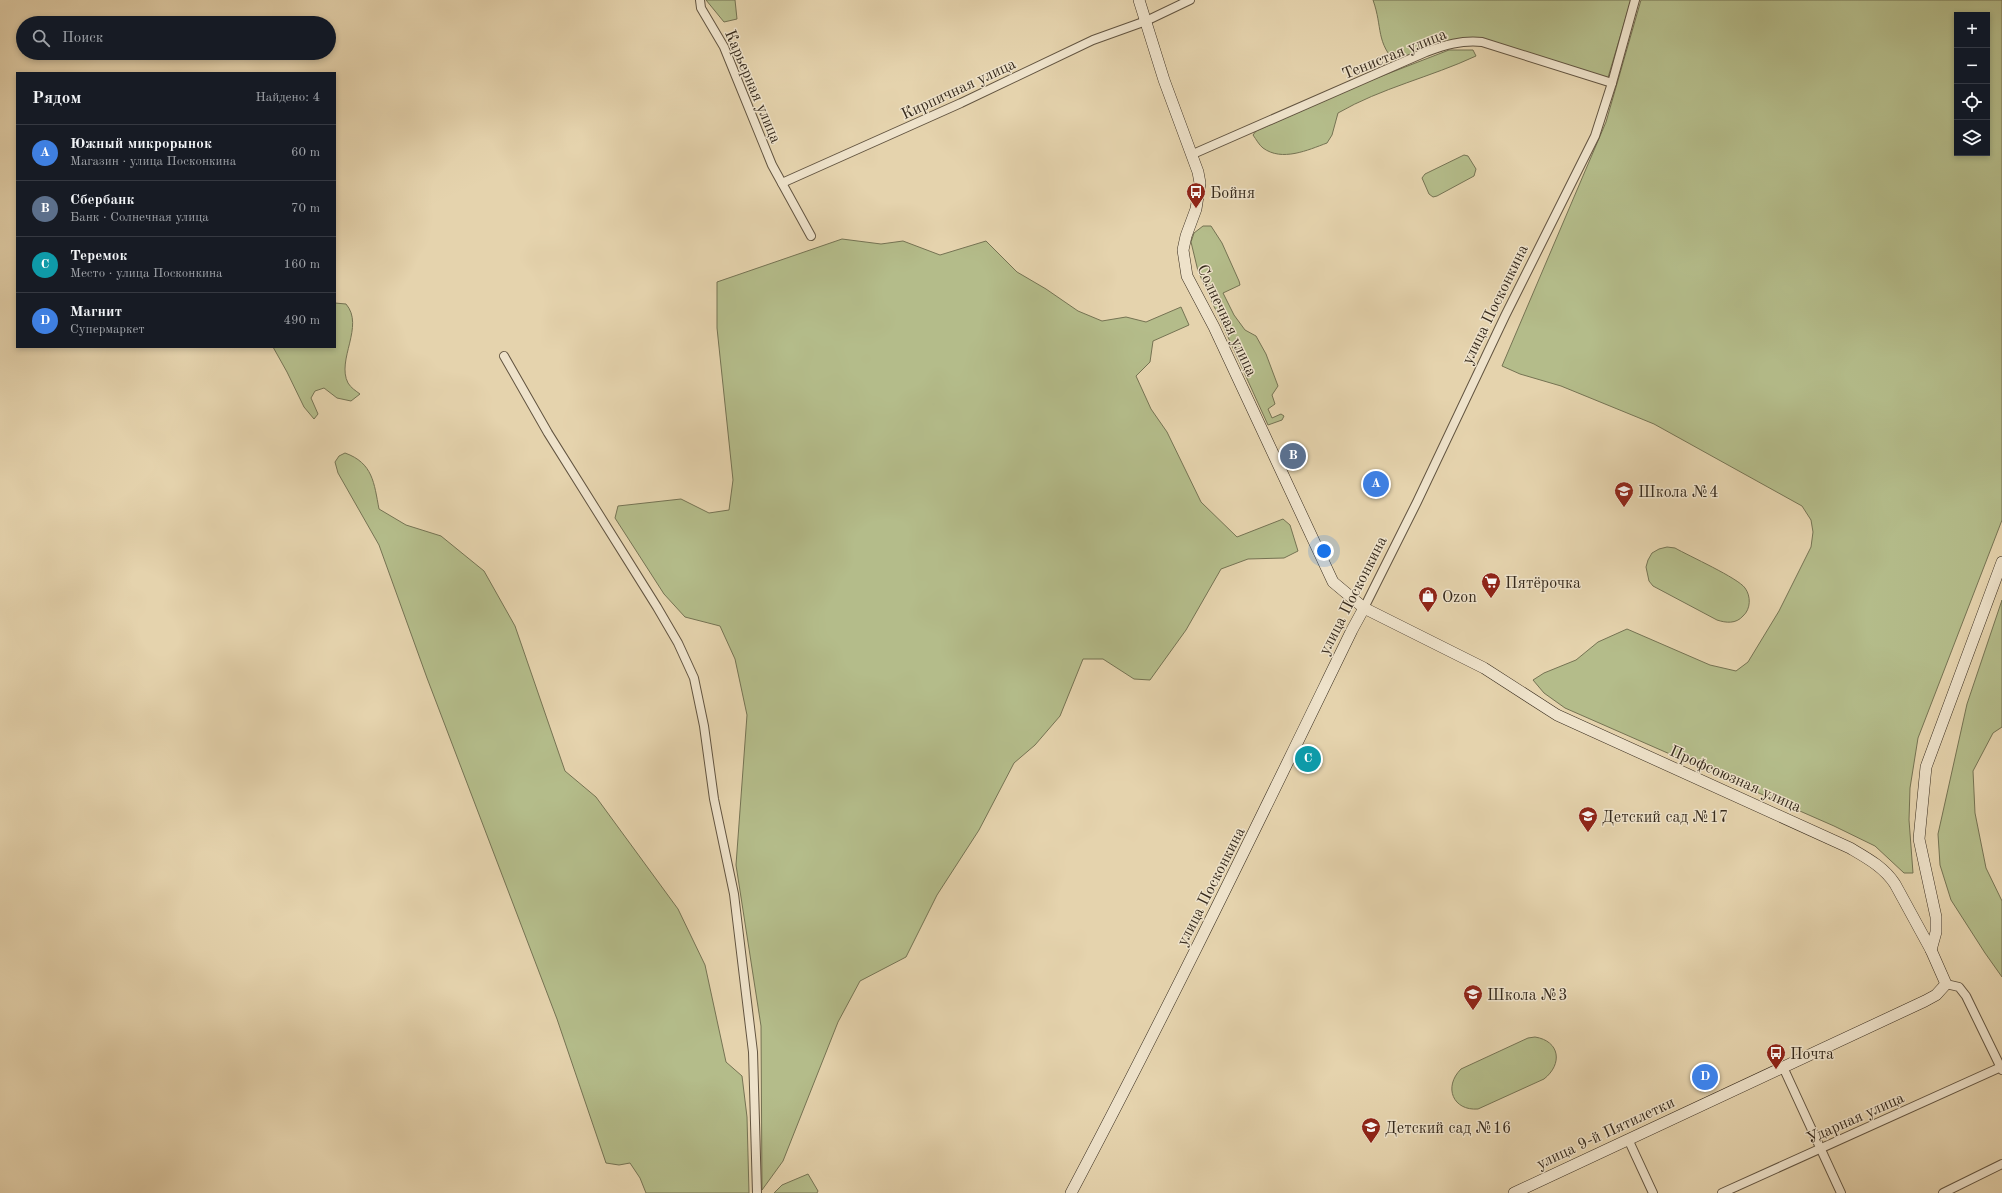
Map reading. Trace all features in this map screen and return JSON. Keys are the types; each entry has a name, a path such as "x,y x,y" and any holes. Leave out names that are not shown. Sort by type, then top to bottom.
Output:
{"street":[{"name":"Карьерная улица","path":"700,0 701,8 724,47 772,165 811,236"},
{"name":"Солнечная улица","path":"1139,0 1164,80 1193,154 1200,183 1196,208 1184,243 1183,256 1187,276 1210,317 1333,582 1364,608"},
{"name":"Кирпичная улица","path":"782,183 961,103 1093,40 1146,21 1190,0"},
{"name":"улица Посконкина","path":"1071,1193 1136,1071 1251,840 1352,630 1417,502 1505,316 1595,136 1612,83 1635,0"},
{"name":"Тенистая улица","path":"1193,154 1426,52 1456,43 1482,42 1612,83"},
{"path":"504,356 548,433 657,607 678,643 694,678 704,726 714,799 735,902 753,1052 757,1193"},
{"path":"1931,950 1936,932 1936,917 1919,839 1926,767 2002,562"},
{"name":"Профсоюзная улица","path":"1364,608 1484,668 1557,715 1850,848 1881,867 1890,876 1931,950 1946,984"},
{"path":"1946,984 1959,987 1966,996 2001,1069"},
{"name":"улица 9-й Пятилетки","path":"1514,1193 1925,1001 1936,994 1946,984"},
{"path":"1783,1067 1841,1193"},
{"name":"Ударная улица","path":"1722,1193 2001,1069"},
{"path":"1628,1139 1653,1193"},
{"path":"1943,1193 2002,1164"}],"green space":[{"path":"706,0 735,0 737,19 724,22"},
{"path":"1373,0 1631,0 1607,81 1472,41 1398,65 1391,57 1383,42"},
{"path":"1641,0 2002,0 2002,520 1918,738 1910,788 1909,820 1913,873 1904,873 1875,846 1834,826 1565,708 1544,693 1533,680 1544,673 1576,660 1598,642 1627,629 1710,665 1736,671 1748,662 1779,611 1811,547 1813,532 1811,520 1802,506 1654,424 1561,386 1520,374 1502,366 1606,122"},
{"path":"1449,50 1473,50 1476,56 1371,96 1338,113 1332,135 1327,143 1312,149 1295,153 1278,154 1263,148 1253,135 1256,131 1369,81"},
{"path":"1464,155 1468,156 1476,169 1474,176 1437,196 1433,197 1429,194 1422,178 1425,174"},
{"path":"1203,226 1211,226 1222,243 1239,281 1240,285 1223,293 1234,315 1245,330 1256,336 1266,354 1278,386 1272,395 1275,404 1268,409 1272,418 1281,414 1284,416 1282,420 1268,425 1198,271 1191,242 1194,233"},
{"path":"842,239 881,244 903,241 940,255 986,241 1017,272 1046,289 1078,311 1102,321 1126,317 1146,322 1181,307 1189,325 1153,341 1150,362 1136,376 1151,409 1167,432 1201,502 1237,537 1283,519 1290,525 1298,551 1284,558 1248,559 1221,569 1186,630 1150,680 1134,679 1103,659 1083,659 1060,716 1035,745 1014,763 979,830 937,895 906,957 860,981 838,1022 783,1161 762,1190 761,1026 736,865 747,715 735,659 720,626 685,617 664,594 615,518 618,506 681,499 709,513 729,510 733,480 717,328 717,282"},
{"path":"336,303 346,304 351,313 353,322 345,364 345,374 349,385 360,394 351,401 337,398 324,388 315,391 311,398 318,414 314,419 304,407 274,348 336,348"},
{"path":"345,453 354,457 367,468 376,491 379,509 406,525 441,536 484,571 515,626 565,771 596,797 678,909 705,965 726,1062 742,1076 747,1117 749,1193 646,1193 640,1178 630,1163 619,1165 606,1163 557,1019 427,678 379,545 338,473 335,462 339,456"},
{"path":"1667,547 1675,548 1741,584 1747,591 1749,599 1749,606 1746,613 1734,622 1720,621 1653,586 1649,581 1646,567 1648,560 1652,553"},
{"path":"2002,600 2002,727 1993,733 1973,771 1975,813 1986,868 2002,901 2002,977 1951,900 1940,865 1938,834 1967,704"},
{"path":"1535,1037 1550,1043 1556,1054 1554,1067 1544,1079 1478,1109 1469,1109 1457,1102 1453,1096 1452,1090 1456,1076 1461,1069 1528,1038"},
{"path":"808,1174 818,1191 817,1193 774,1193 782,1185"}],"place":[{"name":"Бойня","path":"1196,209"},
{"name":"Сбербанк","path":"1293,456"},
{"name":"Южный микрорынок","path":"1376,484"},
{"name":"Школа №4","path":"1624,508"},
{"name":"Пятёрочка","path":"1491,599"},
{"name":"Ozon","path":"1428,613"},
{"name":"Теремок","path":"1308,759"},
{"name":"Детский сад №17","path":"1588,833"},
{"name":"Школа №3","path":"1473,1011"},
{"name":"Почта","path":"1776,1070"},
{"name":"Магнит","path":"1705,1077"},
{"name":"Детский сад №16","path":"1371,1144"}]}
